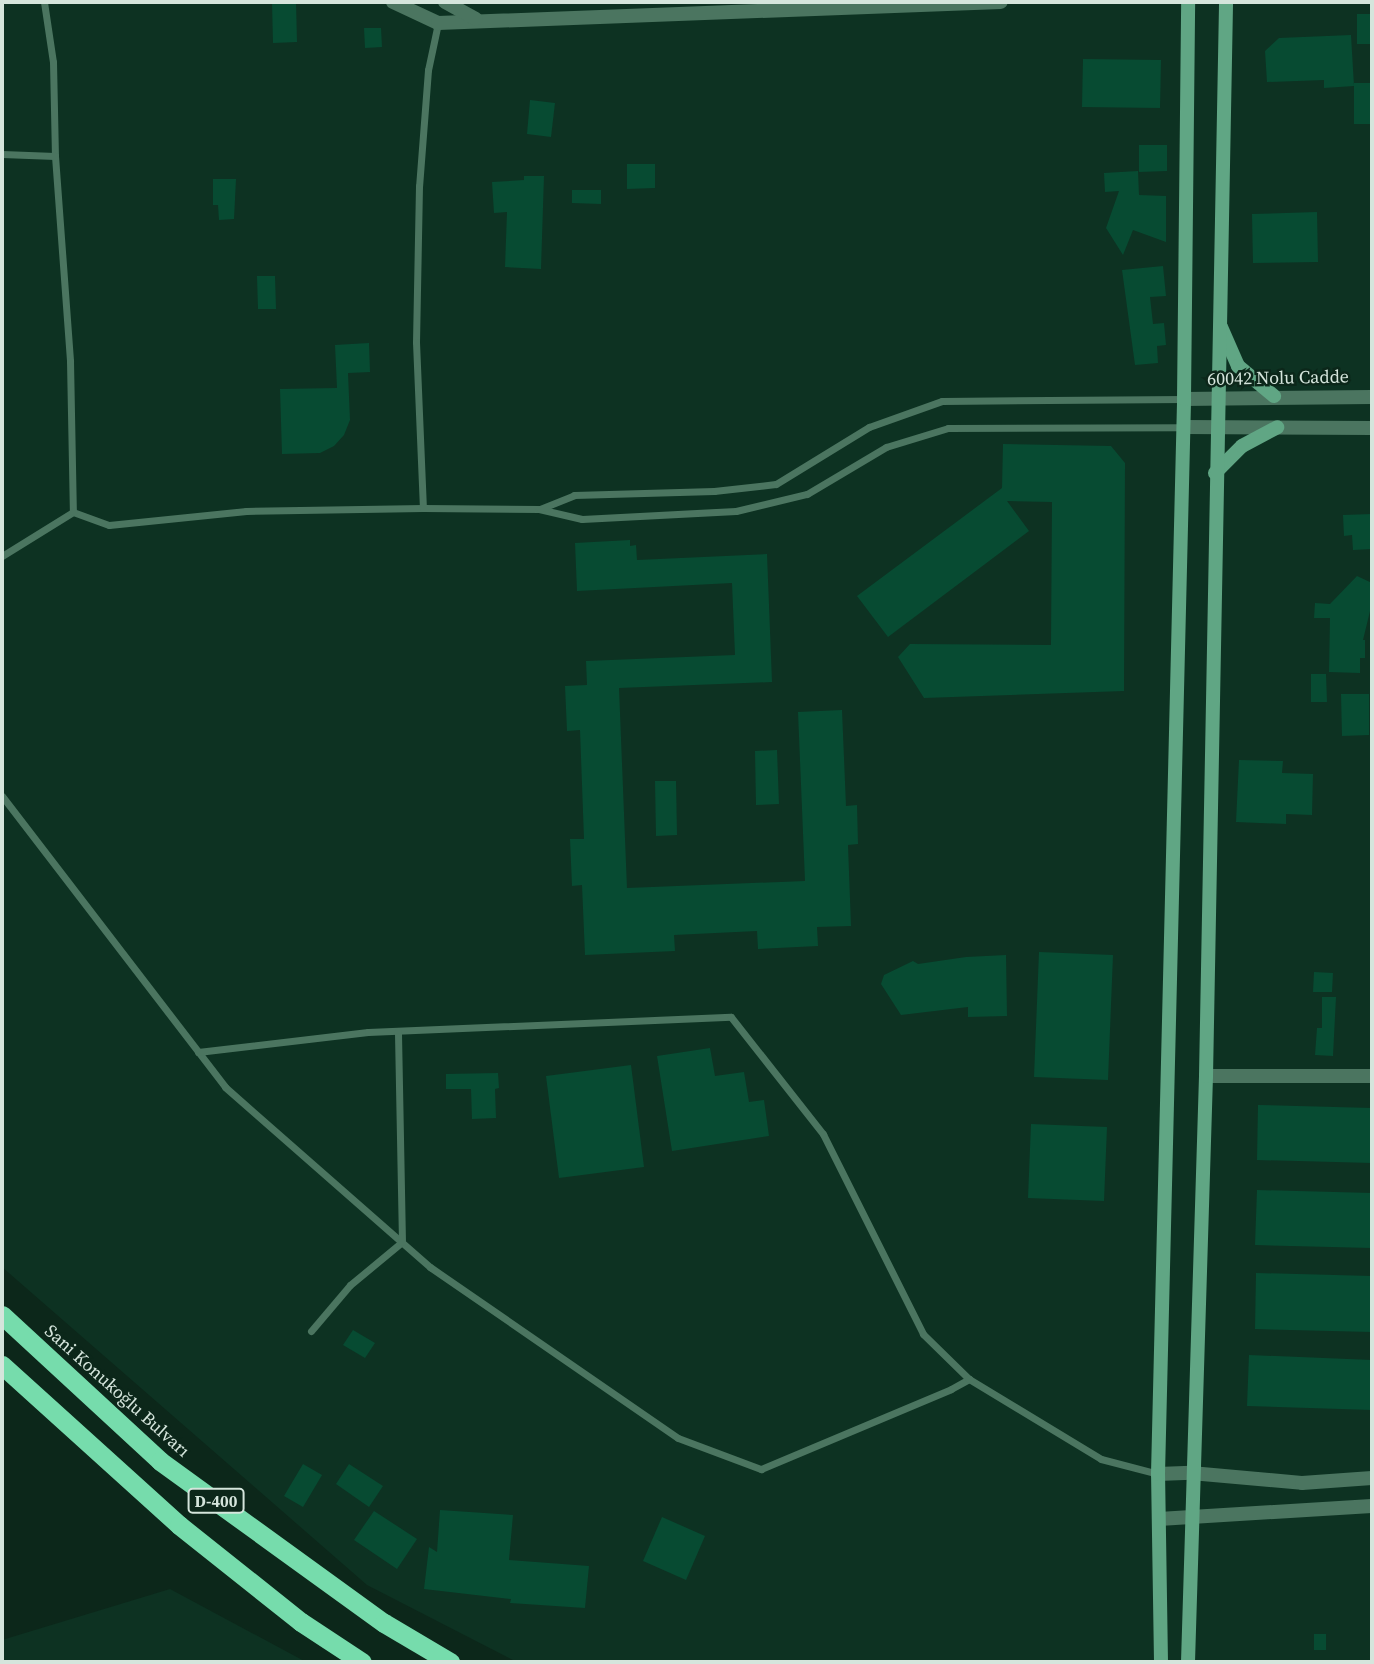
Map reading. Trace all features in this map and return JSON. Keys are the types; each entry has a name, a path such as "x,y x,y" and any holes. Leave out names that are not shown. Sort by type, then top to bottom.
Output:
{"highway":[{"name":"Sani Konukoğlu Bulvarı","path":"2,1315 160,1461 384,1623 450,1662"},
{"name":"D-400","path":"2,1365 179,1525 301,1622 362,1662"}],"main road":[{"path":"1161,1662 1158,1474 1184,427 1188,2"},
{"path":"1188,1662 1191,1473 1206,1076 1226,2"},
{"path":"1219,323 1238,366 1274,396"},
{"path":"1216,473 1242,446 1277,427"}],"street":[{"path":"393,2 438,23 477,19 1001,2"},
{"path":"445,2 477,19"},
{"name":"60042 Nolu Cadde","path":"1184,399 1372,397"},
{"path":"1184,427 1372,428"},
{"path":"1206,1076 1372,1076"},
{"path":"1158,1474 1191,1473 1302,1483 1372,1478"},
{"path":"1159,1519 1372,1506"}],"lane":[{"path":"44,2 53,62 55,156 70,361 73,512"},
{"path":"423,508 416,342 419,186 428,70 438,23"},
{"path":"2,154 55,156"},
{"path":"539,509 574,495 714,491 776,484 869,427 942,401 1184,399"},
{"path":"73,512 109,525 246,511 539,509 582,519 736,511 807,494 886,447 948,428 1184,427"},
{"path":"2,556 73,512"},
{"path":"2,796 225,1087 430,1267 678,1437 761,1469 969,1379"},
{"path":"198,1052 398,1031 731,1017 823,1134 923,1334 969,1379 1101,1459 1158,1474"},
{"path":"398,1031 402,1242"},
{"path":"311,1331 350,1284 402,1242"}],"shaded area":[{"path":"2,2 1372,2 1372,1662 517,1662 367,1585 2,1267"},
{"path":"170,1589 306,1662 2,1662 2,1640"}],"building":[{"path":"272,2 296,2 297,42 273,43"},
{"path":"1357,14 1372,14 1372,44 1357,44"},
{"path":"364,28 381,28 382,47 365,48"},
{"path":"1351,35 1354,86 1324,88 1324,80 1267,82 1265,51 1279,38"},
{"path":"1083,59 1161,60 1160,108 1082,107"},
{"path":"1354,83 1372,83 1372,124 1354,124"},
{"path":"530,100 555,103 551,137 527,134"},
{"path":"1139,145 1167,145 1167,171 1139,172"},
{"path":"627,164 655,164 655,188 627,189"},
{"path":"1138,171 1139,195 1166,196 1166,242 1133,230 1123,255 1106,228 1119,191 1105,192 1104,173"},
{"path":"524,176 544,176 541,269 505,267 507,212 494,213 492,182 524,180"},
{"path":"213,179 236,179 234,219 219,220 218,205 213,205"},
{"path":"572,190 601,190 601,204 572,203"},
{"path":"1317,212 1318,262 1253,263 1252,214"},
{"path":"1163,266 1166,296 1150,297 1153,324 1164,323 1166,345 1157,346 1158,363 1135,365 1122,270"},
{"path":"257,276 275,276 276,309 258,309"},
{"path":"369,343 370,372 348,373 350,420 344,435 334,446 320,453 282,454 280,389 337,388 335,345"},
{"path":"1003,444 1111,446 1125,463 1124,691 924,698 898,657 910,644 1051,645 1052,502 1007,501 1029,531 888,637 857,596 1002,488"},
{"path":"1372,514 1372,549 1353,550 1352,535 1344,536 1343,515"},
{"path":"630,540 630,546 636,545 637,560 767,554 772,682 619,688 627,888 805,881 798,712 842,710 846,806 857,805 858,844 848,845 851,926 817,927 818,946 758,949 757,931 674,935 675,951 585,955 582,885 572,886 570,839 584,839 580,730 567,731 565,686 587,685 586,661 735,655 732,583 577,591 575,543"},
{"path":"1357,576 1372,583 1372,603 1363,640 1365,658 1360,658 1360,673 1329,672 1330,618 1314,618 1315,603 1330,604"},
{"path":"1311,674 1326,674 1327,702 1311,702"},
{"path":"1341,694 1369,694 1369,735 1342,736"},
{"path":"777,750 779,804 756,805 755,751"},
{"path":"1239,760 1283,761 1282,773 1313,774 1312,815 1286,814 1286,824 1236,822"},
{"path":"655,781 676,781 677,835 656,836"},
{"path":"1039,952 1113,955 1108,1080 1034,1077"},
{"path":"1006,955 1007,1016 968,1017 968,1007 901,1015 881,984 884,975 913,961 918,964"},
{"path":"1314,972 1333,973 1332,992 1313,992"},
{"path":"1322,997 1336,997 1333,1056 1315,1055 1317,1028 1322,1028"},
{"path":"710,1048 715,1076 744,1072 749,1102 764,1100 769,1136 672,1151 657,1056"},
{"path":"631,1065 644,1167 559,1178 546,1076"},
{"path":"498,1073 499,1088 495,1089 496,1118 472,1119 471,1089 446,1089 446,1074"},
{"path":"1258,1105 1372,1108 1372,1163 1257,1160"},
{"path":"1031,1124 1107,1127 1104,1201 1028,1198"},
{"path":"1257,1190 1372,1193 1372,1248 1255,1245"},
{"path":"1256,1273 1372,1276 1372,1332 1255,1329"},
{"path":"353,1330 375,1343 365,1358 343,1345"},
{"path":"1249,1355 1372,1360 1372,1410 1247,1406"},
{"path":"303,1464 322,1475 303,1507 284,1496"},
{"path":"349,1464 383,1486 369,1507 336,1484"},
{"path":"440,1510 513,1515 509,1560 589,1566 585,1608 510,1603 511,1599 424,1589 429,1547 437,1552"},
{"path":"374,1511 417,1539 397,1569 354,1540"},
{"path":"662,1517 705,1536 686,1580 643,1561"},
{"path":"1314,1634 1326,1634 1326,1650 1314,1650"}]}
